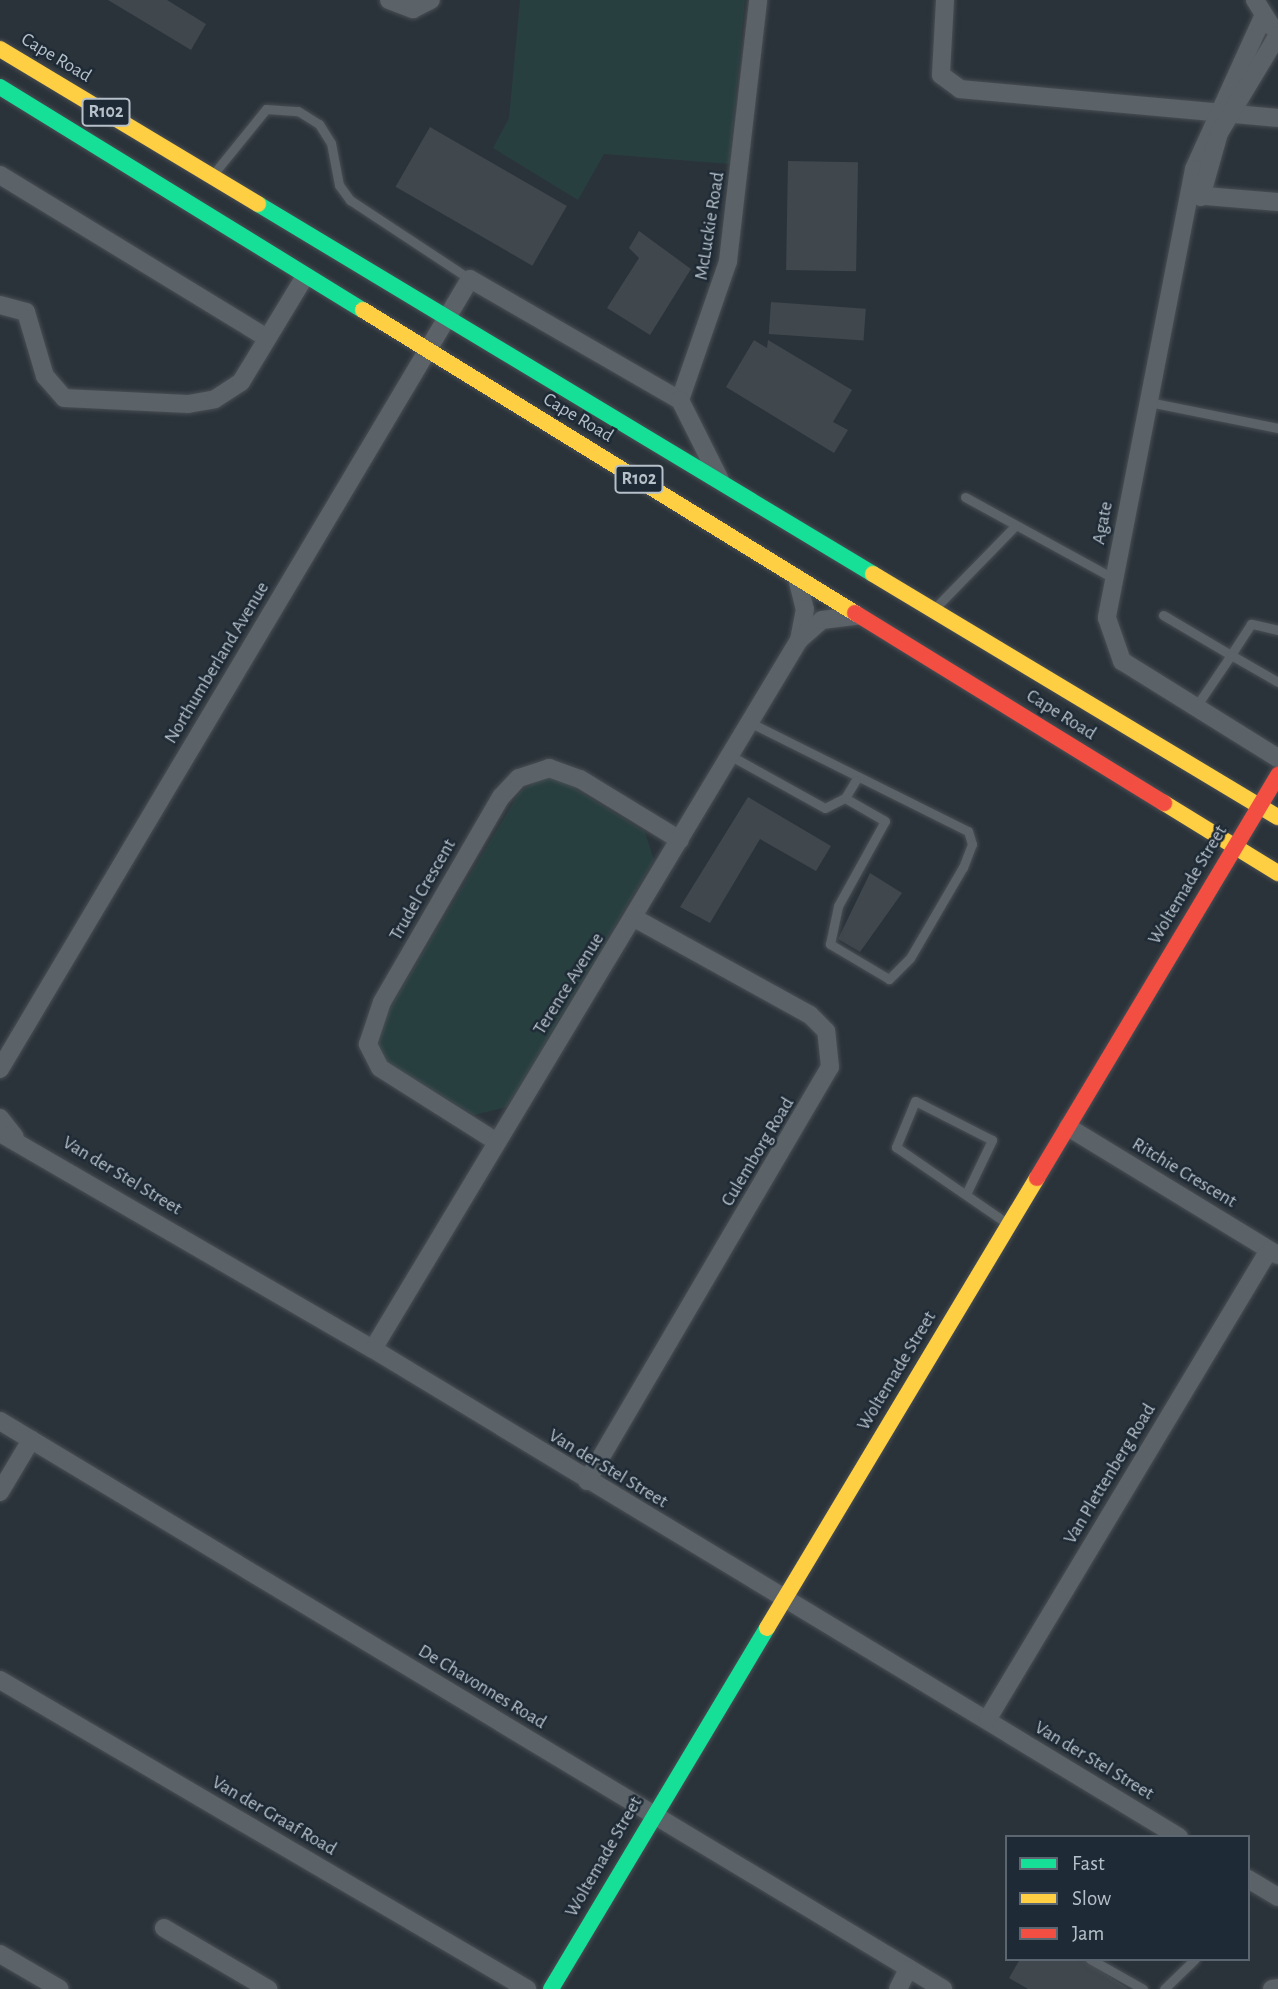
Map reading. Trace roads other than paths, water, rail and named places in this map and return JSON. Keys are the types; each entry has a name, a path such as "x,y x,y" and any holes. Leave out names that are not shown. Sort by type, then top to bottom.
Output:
{"main road":[{"name":"Cape Road","path":"0,49 1278,817"},
{"name":"Cape Road","path":"0,87 304,278 862,616 1278,873"},
{"name":"Woltemade Street","path":"551,1989 1278,775"}],"street":[{"path":"389,0 413,9 431,0"},
{"name":"McLuckie Road","path":"680,400 728,261 758,0"},
{"path":"945,0 941,75 960,89 1278,118"},
{"path":"1228,112 1262,19 1255,0"},
{"path":"1262,19 1278,28"},
{"path":"1228,112 1278,35"},
{"name":"Agate","path":"1228,112 1193,201 1149,402 1107,618 1116,654 1195,708 1278,758"},
{"path":"0,175 267,338"},
{"path":"1193,201 1278,202"},
{"path":"0,305 26,312 49,382 72,401 188,404 215,399 241,383 304,278"},
{"path":"470,279 680,400 722,483"},
{"name":"Northumberland Avenue","path":"0,1069 470,279"},
{"name":"Terence Avenue","path":"373,1349 799,640 805,609 797,578"},
{"name":"Terence Avenue","path":"799,640 822,621 862,616"},
{"name":"Trudel Crescent","path":"497,1142 380,1068 368,1044 382,1002 501,797 519,778 549,768 580,779 680,840"},
{"name":"Culemborg Road","path":"587,1481 830,1067 826,1031 810,1015 634,918"},
{"name":"Van der Stel Street","path":"0,1118 8,1135 373,1349 1176,1835"},
{"name":"Ritchie Crescent","path":"1068,1127 1274,1252"},
{"name":"Van Plettenberg Road","path":"987,1720 1274,1252"},
{"name":"De Chavonnes Road","path":"0,1421 943,1989"},
{"path":"0,1492 31,1440"},
{"name":"Van der Graaf Road","path":"0,1680 527,1989"},
{"path":"1250,1880 1278,1897"},
{"path":"164,1927 268,1989"},
{"path":"0,1954 60,1989"},
{"path":"898,1989 908,1969"},
{"path":"1272,1989 1278,1989"}],"lane":[{"path":"211,176 266,109 298,111 318,124 331,143 339,185 350,201 470,279"},
{"path":"1149,402 1278,428"},
{"path":"965,497 1113,578"},
{"path":"934,609 1016,525"},
{"path":"1163,615 1278,682"},
{"path":"1195,708 1251,624 1278,630"},
{"path":"751,723 856,780 943,813 971,838 963,867 910,958 889,979 834,949 829,938 838,906 885,821 845,798"},
{"path":"731,756 817,805 830,807 845,798 856,780"},
{"path":"967,1192 992,1140 915,1101 893,1143 967,1192 1009,1225"},
{"path":"1094,1961 1143,1989"},
{"path":"1164,1989 1193,1961"}]}
